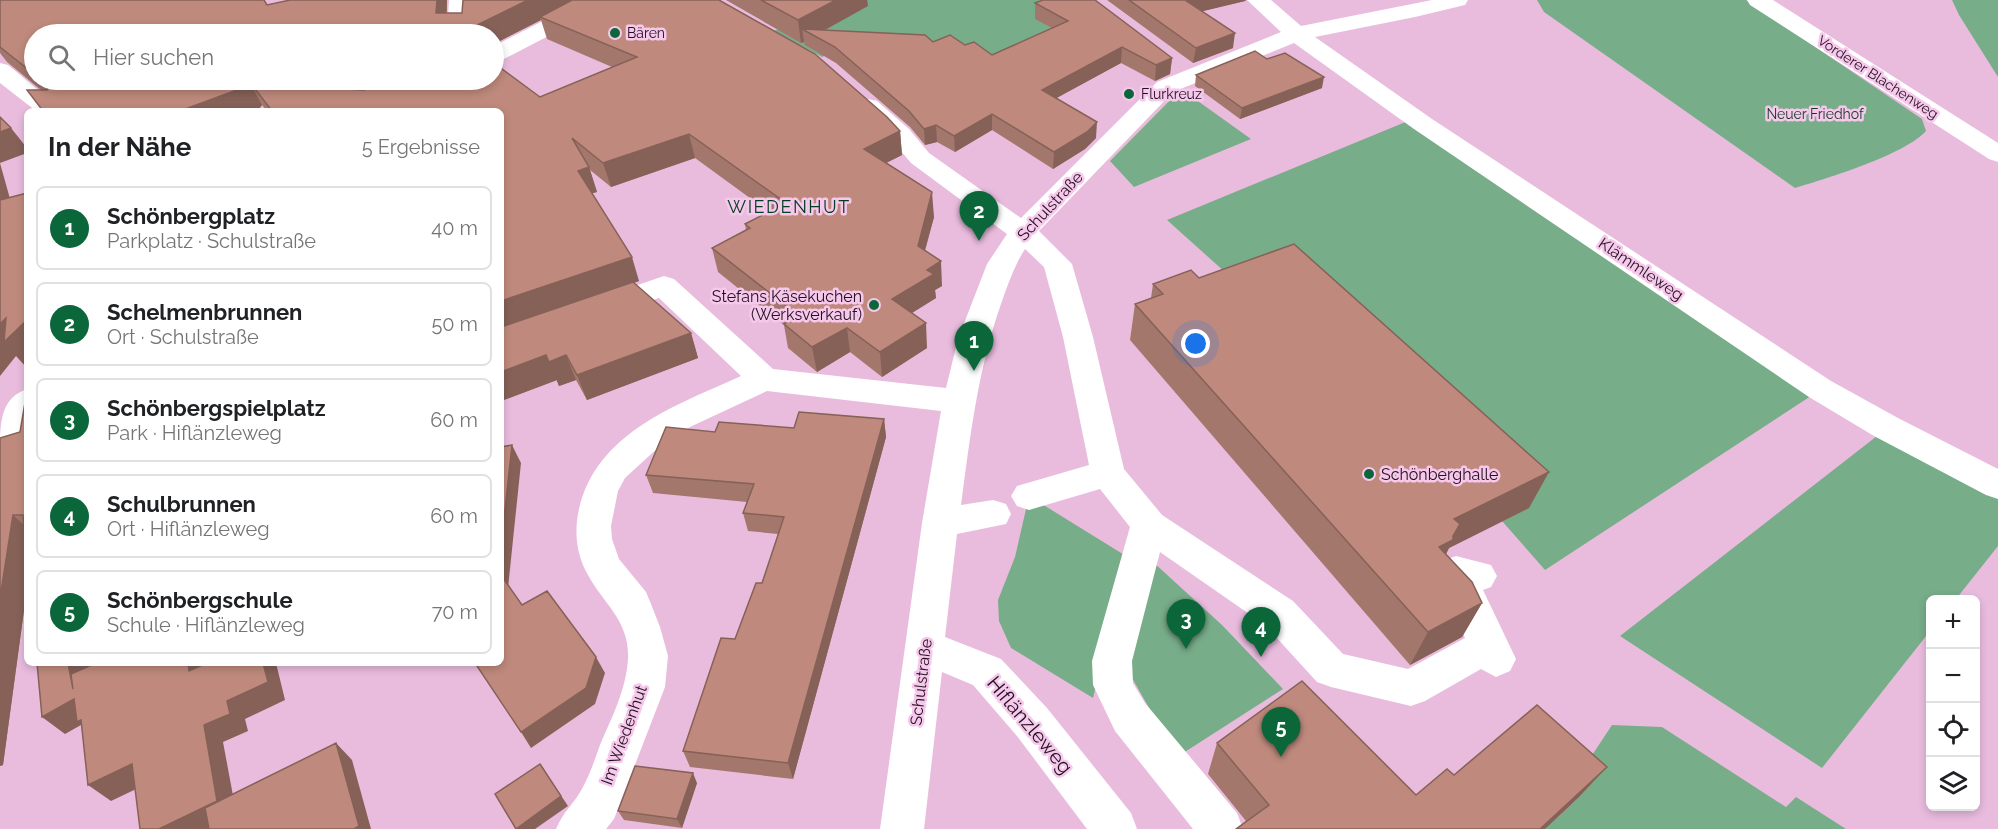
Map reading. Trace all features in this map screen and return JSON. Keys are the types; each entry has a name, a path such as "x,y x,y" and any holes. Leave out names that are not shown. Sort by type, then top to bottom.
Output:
{"street":[{"path":"459,24 460,0"},
{"path":"504,50 600,0"},
{"name":"Klämmleweg","path":"1258,0 1296,34 1423,124 1820,389 1886,427 1998,485"},
{"name":"Schulstraße","path":"902,829 940,523 959,401 973,339 1001,264 1023,232 1181,68 1296,34 1416,4 1457,0"},
{"name":"Vorderer Blachenweg","path":"1758,0 1998,154"},
{"path":"0,70 17,86 48,108"},
{"path":"851,91 900,134 920,158 1023,232 1058,264 1078,337 1108,473 1149,525 1279,613 1331,669 1411,688 1492,652 1456,572 1478,576"},
{"path":"577,316 664,286 764,379 959,401"},
{"name":"Im Wiedenhut","path":"578,829 598,804 645,687 648,656 641,627 632,604 602,566 594,539 593,526 601,490 613,469 649,436 680,417 764,379"},
{"path":"0,438 24,405"},
{"path":"1029,496 1108,473"},
{"path":"940,523 993,514"},
{"path":"1149,525 1112,661 1113,685 1130,717 1221,829"},
{"name":"Hiflänzleweg","path":"925,647 987,672 1032,722 1115,829"}],"green space":[{"path":"854,0 1045,0 1066,36 1033,71 867,36 822,57 774,31 795,21 849,16 868,6"},
{"name":"Neuer Friedhof","path":"1537,0 1746,0 1922,119 1926,131 1901,149 1884,157 1795,188 1544,12"},
{"path":"1952,0 1998,0 1998,77 1959,15"},
{"path":"1181,89 1251,139 1134,187 1110,161"},
{"path":"1408,121 1814,394 1545,570 1502,521 1167,220"},
{"path":"1877,436 1998,499 1998,546 1959,595 1926,595 1926,636 1822,768 1620,636"},
{"path":"1029,496 1126,556 1093,698 1011,648 999,621 998,600 1015,557"},
{"path":"1153,562 1222,625 1283,689 1177,757 1128,671"},
{"path":"1612,725 1662,727 1786,807 1796,797 1846,829 1545,829 1579,797 1579,775"}],"building":[{"path":"0,0 264,0 267,5 290,0 437,0 436,13 462,13 463,0 528,0 479,24 24,24 24,66 0,47"},
{"path":"572,0 719,0 815,54 900,131 864,149 932,192 918,246 941,261 927,270 934,274 892,299 926,323 880,352 847,328 812,347 784,324 798,315 712,248 750,228 745,224 786,203 689,134 603,163 572,138 589,167 578,171 632,257 504,300 504,108 270,108 256,90 504,90 504,70 540,97 637,57 540,17"},
{"path":"761,0 836,0 798,20"},
{"path":"1043,0 1095,0 1172,58 1156,65 1122,47 1042,90 1097,122 1087,132 1054,152 992,114 954,136 936,125 924,129 909,111 835,47 802,29 925,35 933,42 950,35 965,45 974,42 992,55 1068,21 1035,3"},
{"path":"1129,0 1185,0 1235,33 1196,48"},
{"path":"1255,51 1267,59 1285,53 1324,77 1242,108 1196,75"},
{"path":"27,90 237,90 188,108 41,108"},
{"path":"0,117 11,128 0,132"},
{"path":"24,194 24,323 4,342 6,318 0,324 0,200"},
{"name":"Schönberghalle","path":"1294,244 1549,472 1454,519 1460,524 1453,540 1439,547 1472,582 1482,603 1428,632 1135,304 1163,294 1153,284 1191,270 1199,278"},
{"path":"633,282 691,333 577,375 566,355 549,362 546,355 504,371 504,326"},
{"path":"24,409 24,526 23,515 13,515 0,598 0,438 20,432"},
{"path":"799,412 884,419 788,763 683,751 721,638 735,639 756,583 762,583 784,517 743,513 754,484 646,475 666,427 715,432 719,422 794,428"},
{"path":"512,445 504,518 504,446"},
{"path":"504,579 522,605 547,591 596,657 586,688 521,732 477,666 504,666"},
{"path":"37,666 69,666 73,689 71,674 89,666 188,666 189,671 200,666 264,666 268,682 227,701 230,714 204,725 217,801 159,829 140,829 132,764 88,785 81,720 77,722 74,699 42,717"},
{"path":"1302,681 1416,795 1447,769 1454,775 1537,705 1607,767 1540,829 1236,829 1269,805 1217,743"},
{"path":"336,743 359,826 354,829 209,829 205,808"},
{"path":"540,764 561,796 516,829 495,794"},
{"path":"635,766 693,773 677,819 618,811"}],"place":[{"name":"Bären","path":"615,33"},
{"name":"Flurkreuz","path":"1129,94"},
{"name":"Schelmenbrunnen","path":"979,241"},
{"name":"Stefans Käsekuchen (Werksverkauf)","path":"874,305"},
{"name":"Schönbergplatz","path":"974,371"},
{"name":"Schönberghalle","path":"1369,474"},
{"name":"Schönbergspielplatz","path":"1186,649"},
{"name":"Schulbrunnen","path":"1261,657"},
{"name":"Schönbergschule","path":"1281,757"}],"district":[{"name":"WIEDENHUT","path":"789,206"}]}
